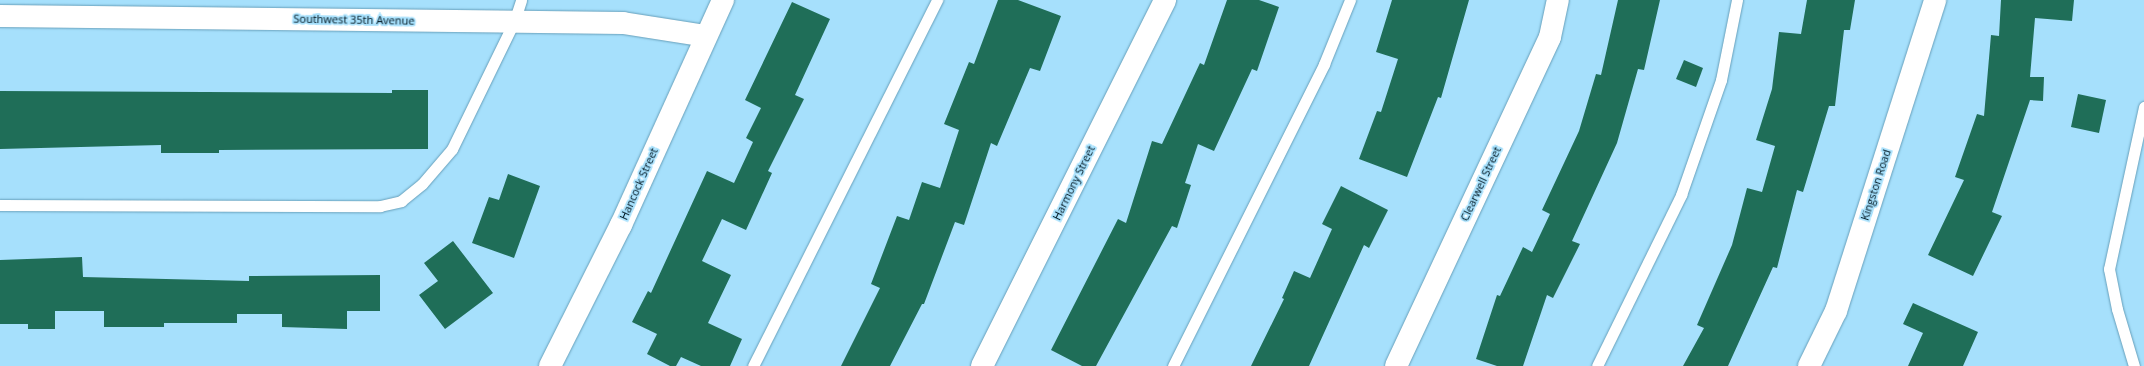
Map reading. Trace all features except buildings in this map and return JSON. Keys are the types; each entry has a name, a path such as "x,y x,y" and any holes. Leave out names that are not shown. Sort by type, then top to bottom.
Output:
{"street":[{"name":"Hancock Street","path":"550,366 621,225 723,0"},
{"name":"Harmony Street","path":"982,366 1165,0"},
{"name":"Clearwell Street","path":"1396,366 1550,37 1558,0"},
{"name":"Kingston Road","path":"1809,366 1836,311 1935,0"},
{"name":"Southwest 35th Avenue","path":"0,16 623,23 706,36"}],"lane":[{"path":"0,205 380,206 401,201 422,184 452,148 514,22 521,0"},
{"path":"753,366 937,0"},
{"path":"1173,366 1318,78 1350,0"},
{"path":"1597,366 1681,195 1721,80 1737,0"},
{"path":"2134,366 2116,309 2109,269 2144,107"}]}
